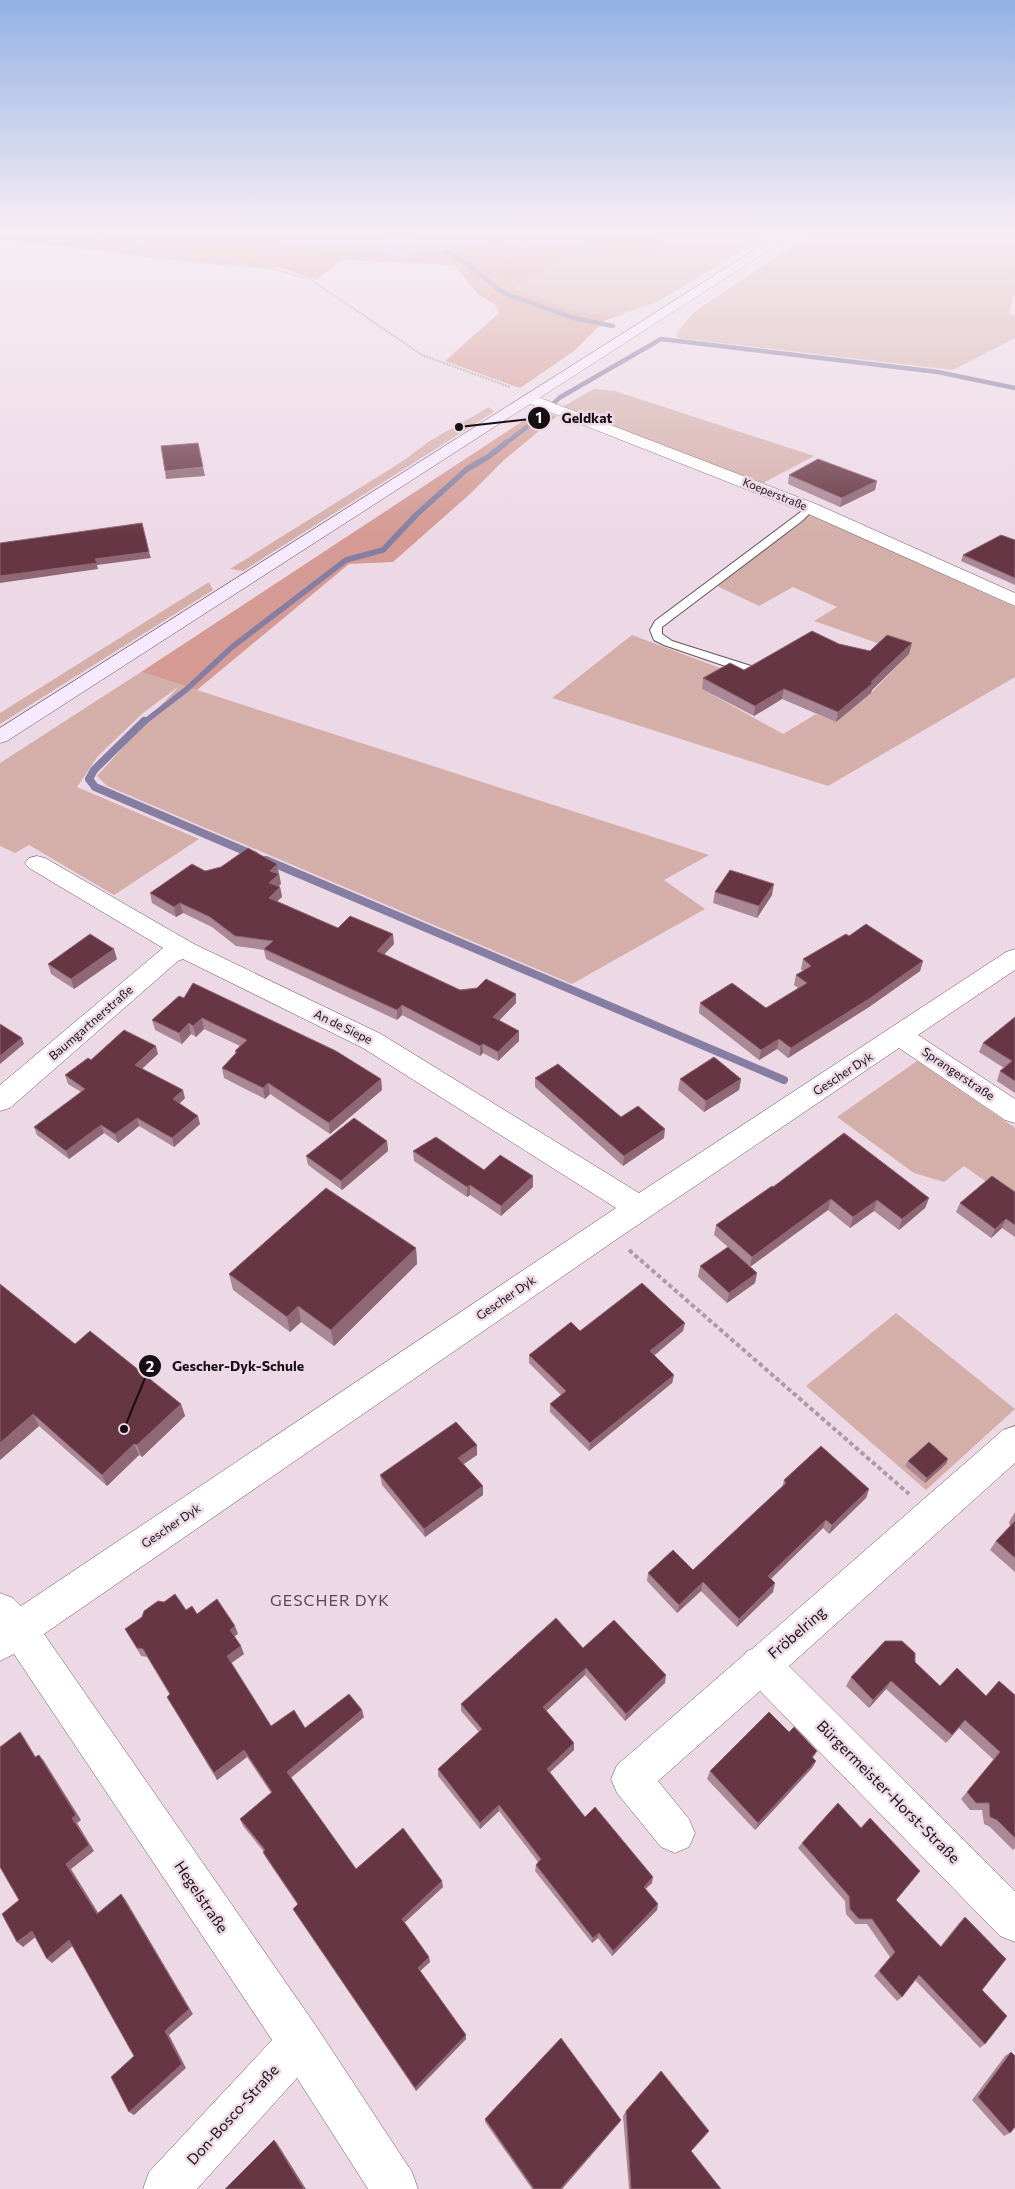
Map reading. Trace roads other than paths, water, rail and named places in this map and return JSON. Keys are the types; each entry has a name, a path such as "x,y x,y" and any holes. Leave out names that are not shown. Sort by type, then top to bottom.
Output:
{"main road":[{"path":"0,737 632,332"}],"street":[{"name":"Koeperstraße","path":"532,397 810,508 1015,600"},
{"name":"An de Siepe","path":"37,862 185,950 372,1041 640,1208"},
{"name":"Baumgartnerstraße","path":"0,1101 169,955 185,950"},
{"name":"Gescher Dyk","path":"6,1627 1015,958"},
{"name":"Sprangerstraße","path":"900,1036 1015,1113"},
{"name":"Fröbelring","path":"675,1833 631,1779 760,1664 1012,1448"},
{"name":"Hegelstraße","path":"6,1627 300,2042 395,2189"},
{"name":"Bürgermeister-Horst-Straße","path":"760,1664 1015,1921"},
{"name":"Don-Bosco-Straße","path":"166,2189 300,2042"}],"lane":[{"path":"747,669 668,643 660,639 654,630 659,623 810,508"}],"waterway":[{"path":"554,403 559,398 661,339 938,372 1015,388"},
{"path":"505,444 545,413"},
{"path":"143,723 187,689 232,647 346,560 383,550 416,515 467,469 488,457 507,442"},
{"path":"144,721 94,770 89,779 95,787 254,855"},
{"path":"266,860 784,1080"}],"place":[{"name":"Geldkat","path":"459,427"},
{"name":"Gescher-Dyk-Schule","path":"124,1429"}],"district":[{"name":"GESCHER DYK","path":"330,1600"}]}
